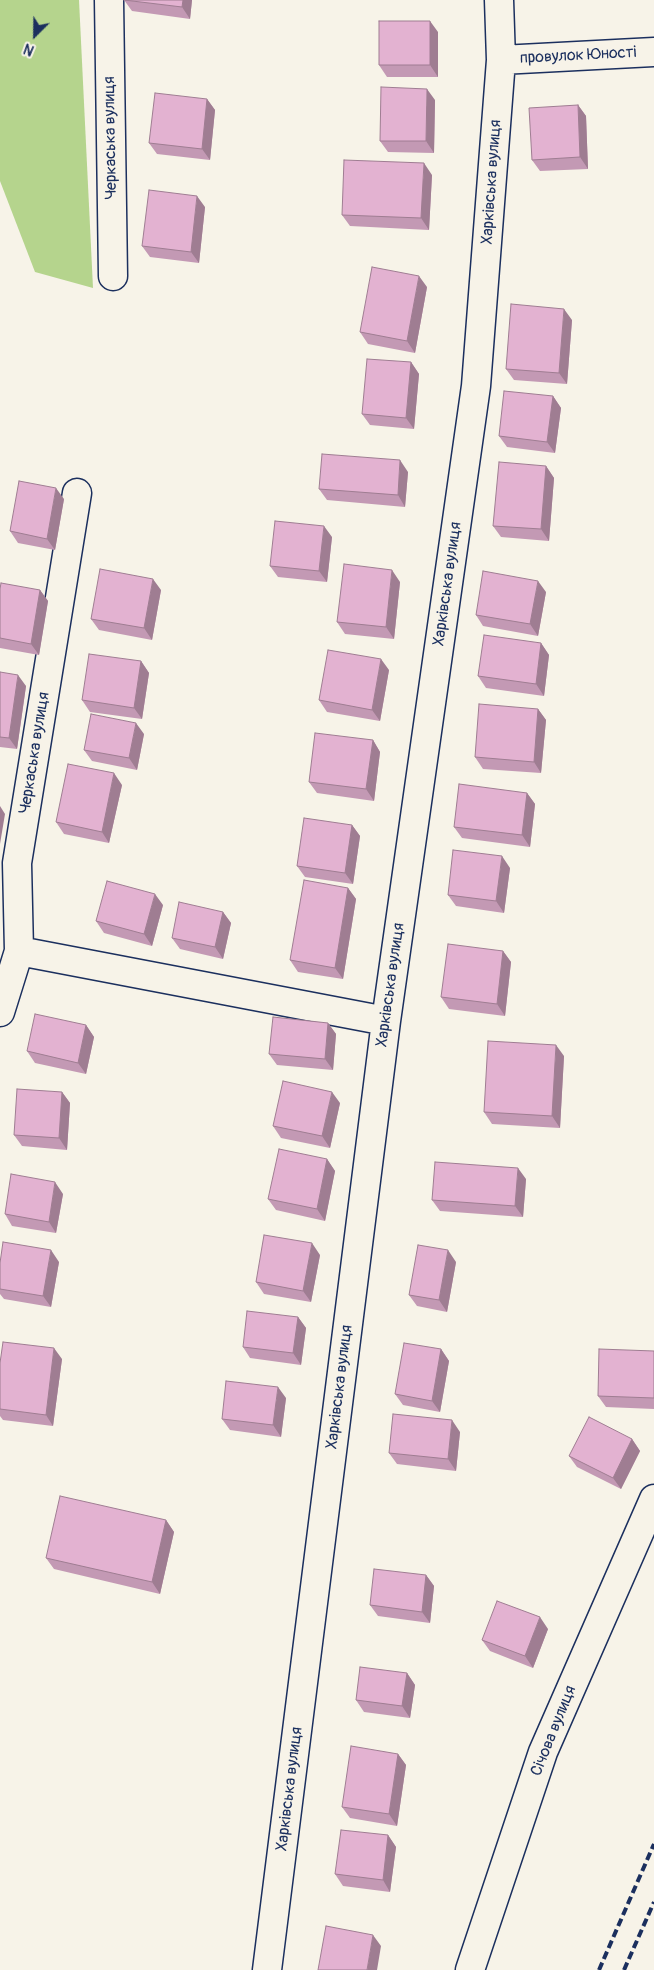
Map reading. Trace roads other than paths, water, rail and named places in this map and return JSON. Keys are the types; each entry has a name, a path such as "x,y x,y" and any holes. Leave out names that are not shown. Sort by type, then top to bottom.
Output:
{"street":[{"name":"Черкаська вулиця","path":"109,0 113,276"},
{"name":"Харківська вулиця","path":"267,1970 386,1021 476,386 501,60 499,0"},
{"name":"провулок Юності","path":"501,60 654,52"},
{"name":"Черкаська вулиця","path":"0,1012 19,951 17,863 77,492"},
{"path":"19,951 386,1021"},
{"name":"Січова вулиця","path":"470,1970 543,1752 654,1499"}],"railway":[{"path":"599,1970 654,1844"},
{"path":"624,1970 654,1902"}]}
